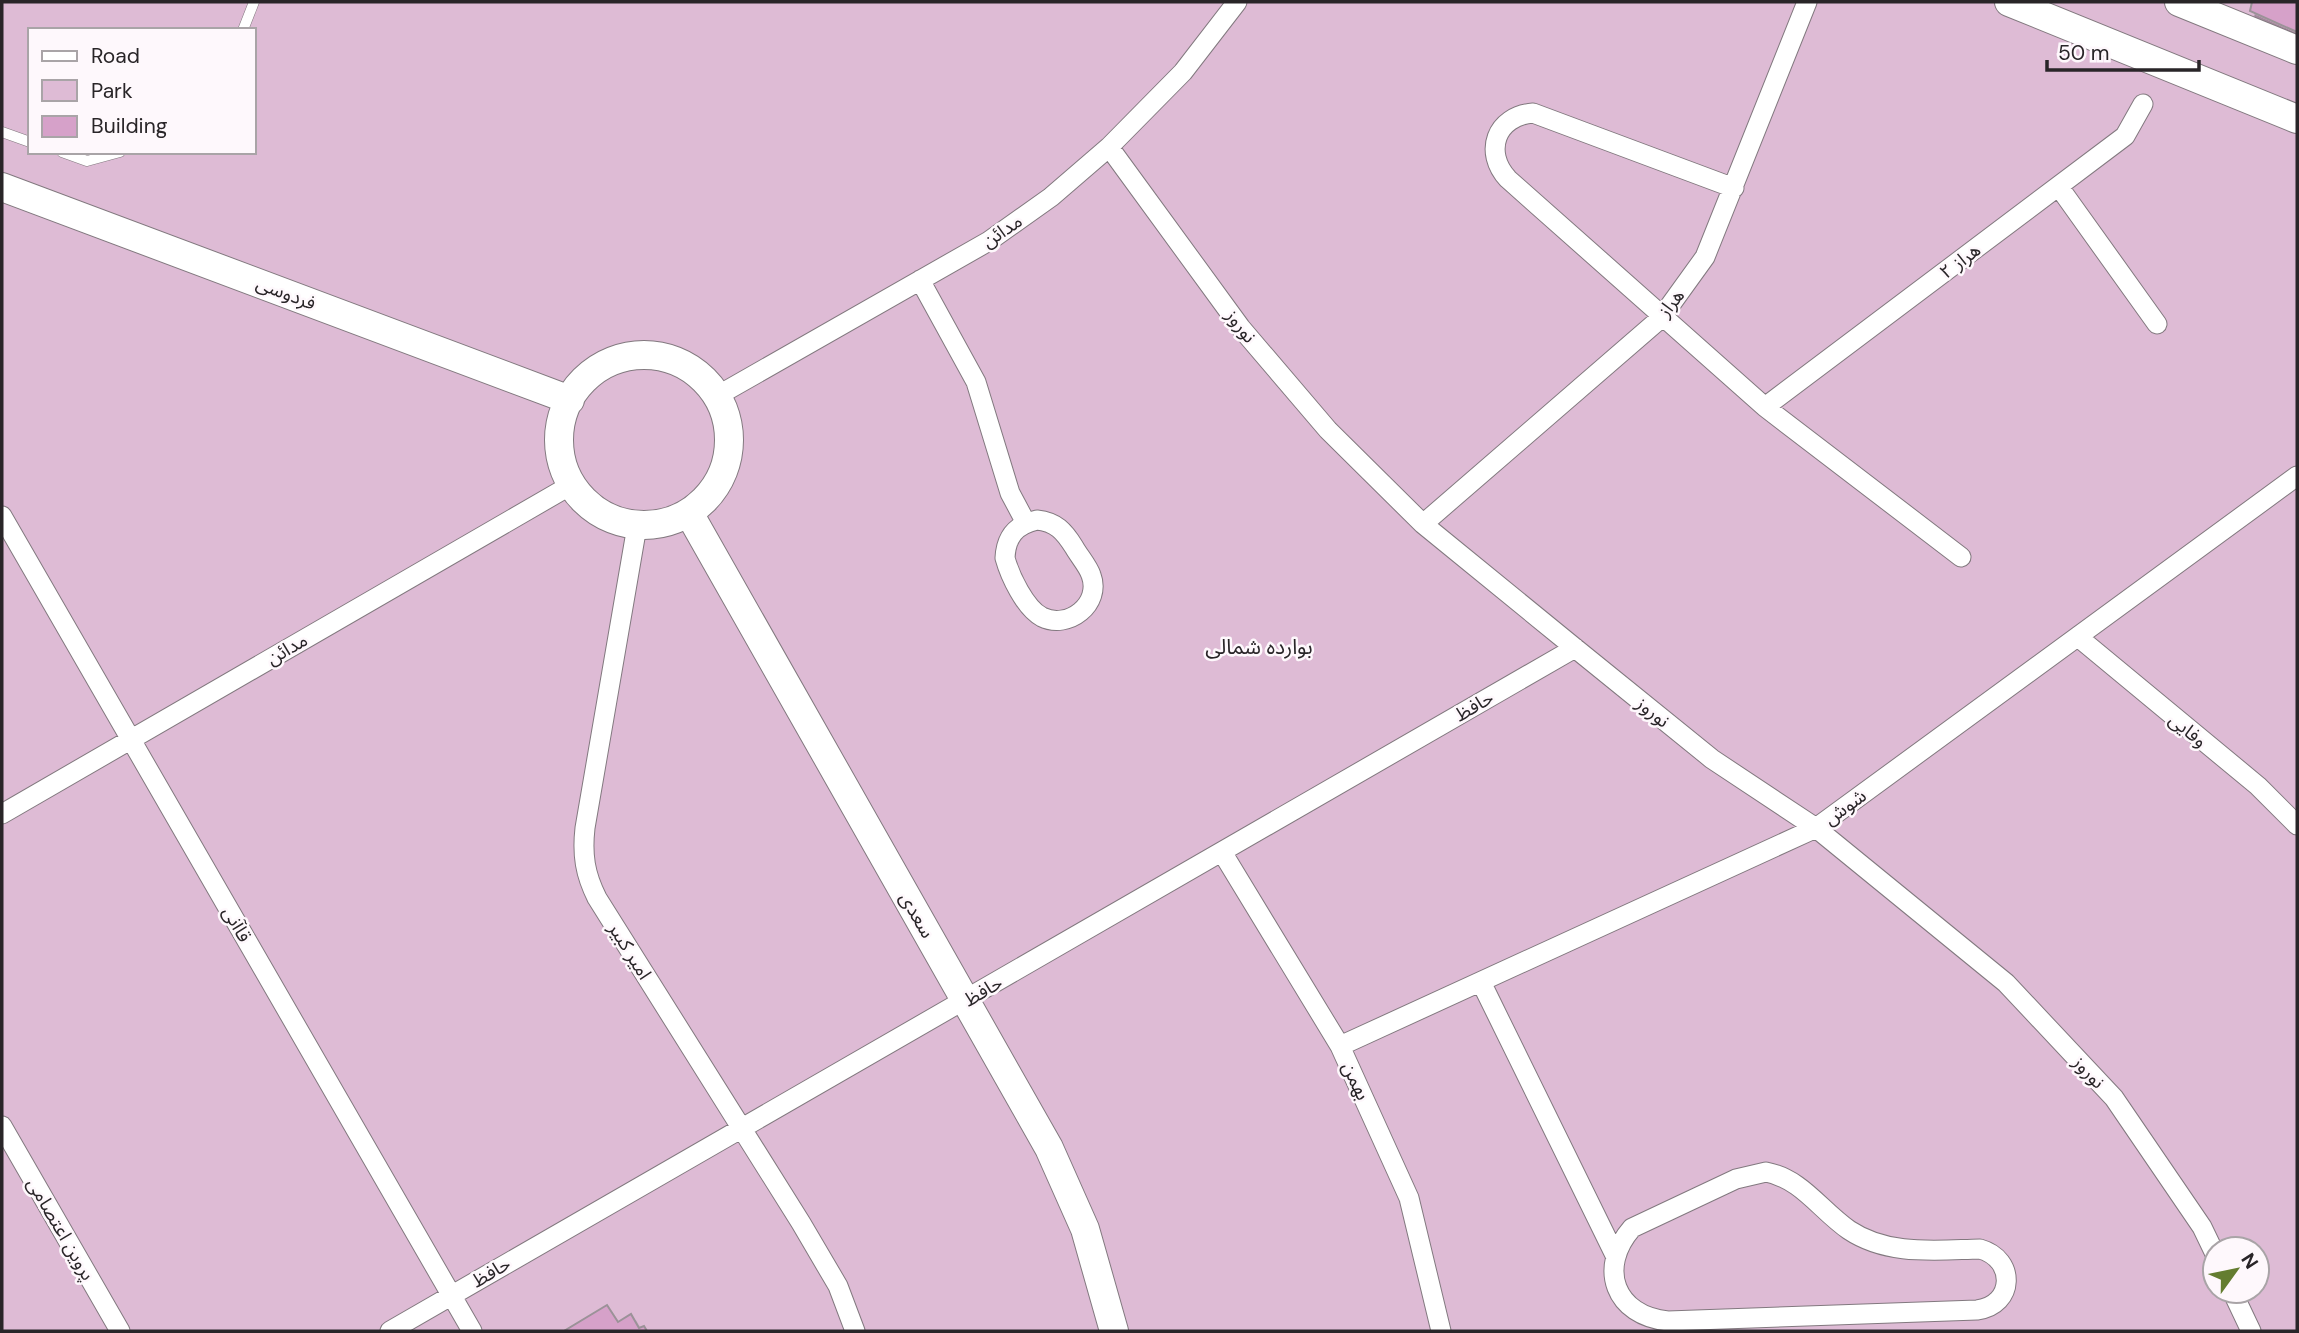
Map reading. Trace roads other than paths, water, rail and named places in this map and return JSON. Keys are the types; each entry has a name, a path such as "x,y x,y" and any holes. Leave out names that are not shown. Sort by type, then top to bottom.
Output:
{"street":[{"name":"مدائن","path":"717,396 989,241 1041,204 1109,146 1183,72 1237,2"},
{"name":"هراز","path":"1423,524 1661,318 1705,257 1807,2"},
{"path":"2010,2 2297,119"},
{"path":"2179,2 2211,8 2297,50"},
{"name":"هراز ۲","path":"1765,407 2125,136 2143,104"},
{"path":"1734,188 1533,113 1511,118 1496,136 1494,148 1500,170 1661,318 1765,407 1961,557"},
{"name":"نوروز","path":"1109,146 1241,328 1328,430 1423,524 1575,648 1712,759 1816,828 2006,983 2113,1098 2206,1235"},
{"path":"2059,187 2157,324"},
{"name":"فردوسی","path":"4,193 570,400"},
{"path":"920,280 976,382 1010,493 1026,523"},
{"path":"650,355 676,361 699,376 717,396 727,421 729,447 723,473 709,496 689,513 664,524 637,526 611,519 589,505 571,485 561,460 559,433 570,400 579,385 599,367 624,357 650,355"},
{"name":"شوش","path":"1340,1046 1816,828 2297,476"},
{"name":"مدائن","path":"2,814 571,485"},
{"name":"سعدی","path":"689,513 1049,1148 1085,1229 1114,1331"},
{"name":"قاآنی","path":"2,516 472,1331"},
{"path":"1037,520 1058,526 1091,575 1091,598 1076,616 1054,621 1033,611 1008,569 1004,558 1009,537 1026,523 1037,520"},
{"name":"امیر کبیر","path":"637,526 582,852 586,876 597,898 838,1286 855,1331"},
{"name":"وفایی","path":"2078,637 2258,786 2297,825"},
{"name":"حافظ","path":"390,1331 741,1128 966,1002 1575,648"},
{"name":"بهمن","path":"1222,852 1340,1046 1409,1198 1441,1331"},
{"path":"1480,982 1615,1255 1613,1272 1617,1288 1625,1302 1644,1316 1668,1321 1977,1310 1996,1304 2007,1287 2005,1266 1990,1252 1980,1249 1903,1251 1850,1231 1796,1183 1766,1172 1736,1179 1632,1228 1621,1241 1615,1255"},
{"name":"پروین اعتصامی","path":"2,1126 120,1331"},
{"path":"2239,1305 2252,1331"}],"lane":[{"path":"244,28 254,2"},
{"path":"2,132 28,141"},
{"path":"68,154 87,161 113,154"}],"district":[{"name":"بوارده شمالی","path":"1259,647"}]}
